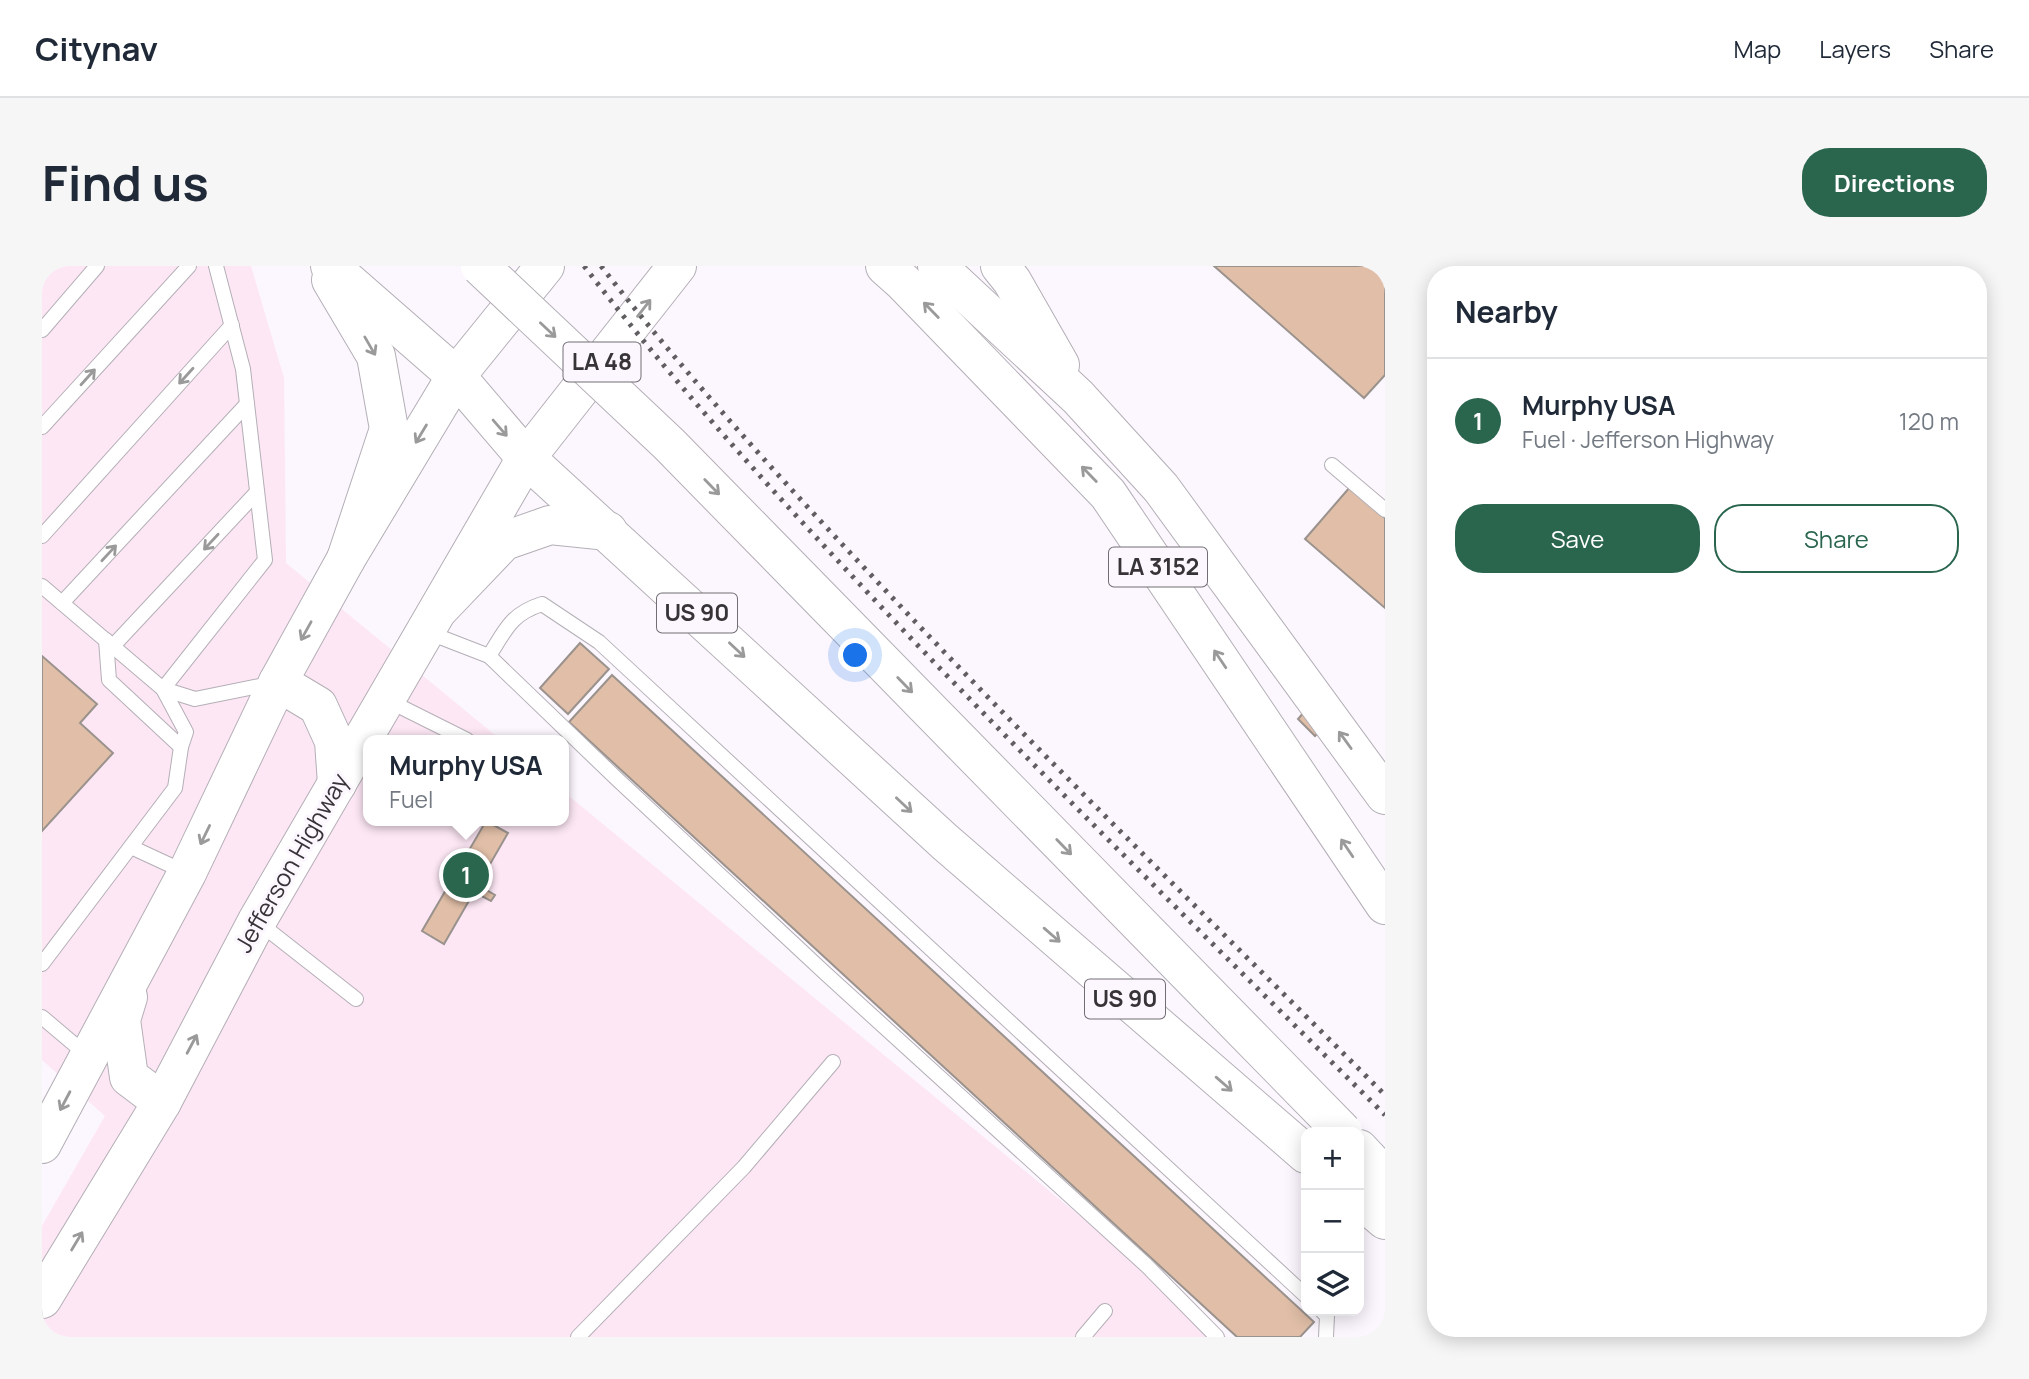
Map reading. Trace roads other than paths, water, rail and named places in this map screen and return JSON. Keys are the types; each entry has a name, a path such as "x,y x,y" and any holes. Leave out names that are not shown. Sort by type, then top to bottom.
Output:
{"main road":[{"path":"323,266 376,356 389,429 346,559"},
{"path":"330,266 456,376"},
{"path":"480,266 669,444 1338,1127"},
{"path":"42,1144 187,873 278,682 346,559 456,376 545,266"},
{"name":"Jefferson Highway","path":"365,735 526,458 677,266"},
{"name":"LA 3152","path":"885,266 1108,494 1385,905"},
{"path":"937,266 1078,397 1161,488 1385,795"},
{"path":"1000,266 1012,281 1078,397"},
{"name":"US 90","path":"456,376 526,458 945,842 1301,1150"},
{"path":"432,620 503,541 550,525 608,531"},
{"path":"278,682 318,706 334,741 337,784"},
{"name":"Jefferson Highway","path":"42,1299 162,1102 257,921 363,739"},
{"path":"137,968 121,1020 129,1077 162,1102"},
{"path":"1364,1154 1385,1177"},
{"path":"1364,1202 1385,1220"}],"lane":[{"path":"42,330 97,266"},
{"path":"42,427 189,266"},
{"path":"163,689 265,560 243,369 216,266"},
{"path":"42,536 232,325"},
{"path":"62,603 247,404"},
{"path":"1332,466 1385,510"},
{"path":"181,747 109,680 109,643 257,492"},
{"path":"42,586 163,689 186,732 175,788 42,964"},
{"path":"489,656 512,619 524,610 542,604 599,642 1301,1291"},
{"path":"432,620 489,656 825,973 1146,1265 1217,1337"},
{"path":"163,689 195,699 278,682"},
{"path":"386,699 457,735"},
{"path":"131,847 187,873"},
{"path":"257,921 356,999"},
{"path":"42,1017 89,1056"},
{"path":"578,1337 744,1167 833,1062"},
{"path":"1083,1337 1105,1311"},
{"path":"1326,1316 1326,1337"}],"railway":[{"path":"584,266 660,361 863,588 1083,815 1385,1115"},
{"path":"601,266 710,399 904,610 1083,794 1385,1095"}],"place":[{"name":"Murphy USA","path":"466,875"}]}
